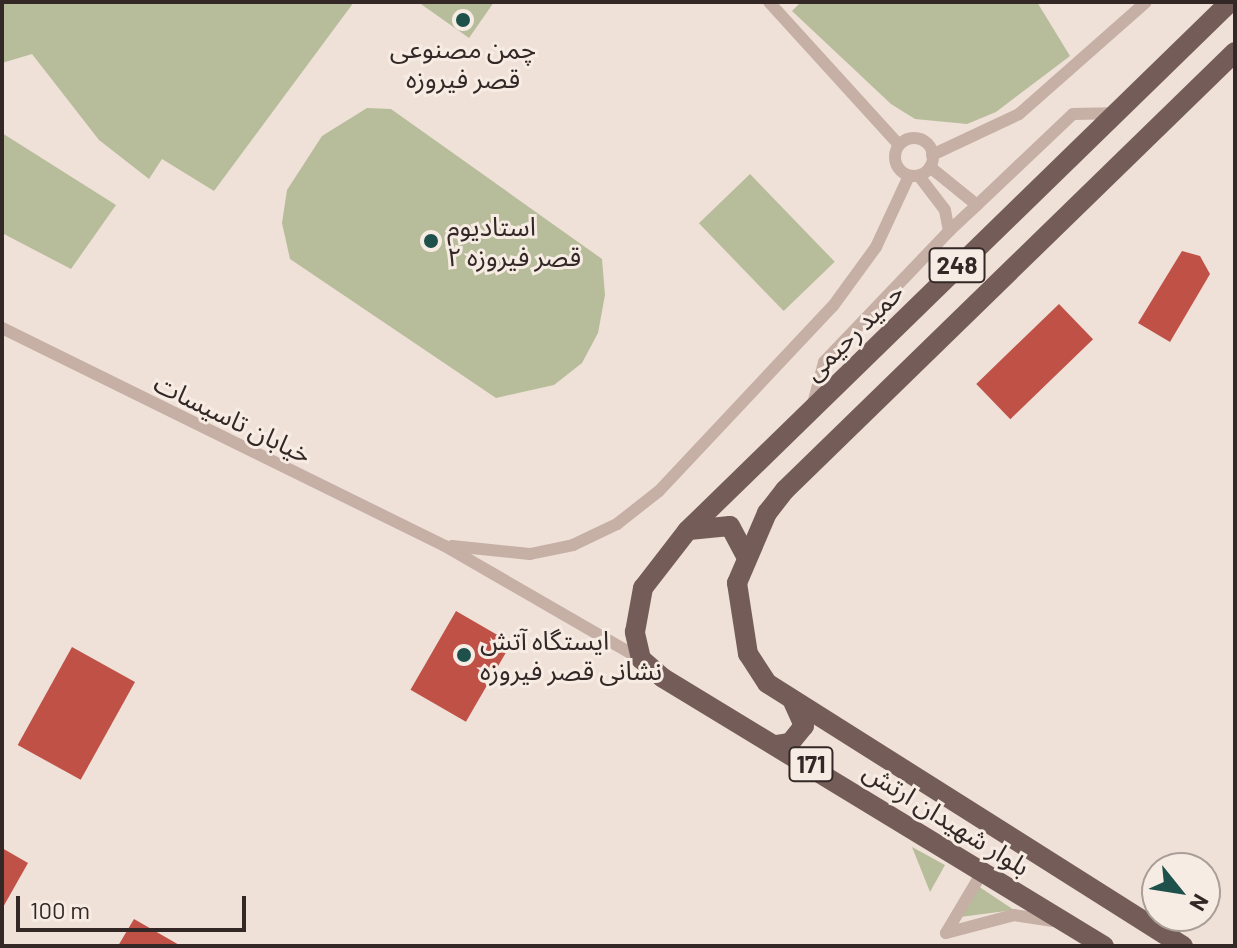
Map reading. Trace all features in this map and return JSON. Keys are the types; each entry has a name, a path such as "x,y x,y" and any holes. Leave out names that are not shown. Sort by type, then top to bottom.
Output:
{"main road":[{"name":"حمید رحیمی","path":"687,531 1112,113 1230,2"},
{"name":"248","path":"745,554 785,490 1235,52"},
{"path":"641,659 635,632 643,588 687,531 730,526 745,554"},
{"name":"بلوار شهیدان ارتش","path":"745,554 737,583 748,654 767,683 1183,946"},
{"name":"بلوار شهیدان ارتش","path":"641,659 1104,946"},
{"path":"777,745 790,743 804,726 793,701"}],"street":[{"path":"769,2 899,145"},
{"path":"445,546 530,554 573,545 617,524 659,491 833,306 876,247 914,176 931,161 1019,114 1146,2"},
{"path":"812,408 824,362 949,231 1073,114 1112,113"},
{"path":"899,145 922,140 931,161 977,205"},
{"path":"899,145 896,163 914,176 945,210 949,231"},
{"name":"خیابان تاسیسات","path":"2,328 445,546 641,659"},
{"path":"983,871 946,933 1014,915 1069,926"}],"green space":[{"path":"2,2 354,2 214,191 162,159 149,179 99,140 32,54 2,63"},
{"name":"چمن مصنوعی قصر فیروزه","path":"418,2 494,2 469,38"},
{"path":"801,2 1037,2 1070,56 996,112 967,124 915,119 891,104 792,11"},
{"name":"استادیوم قصر فیروزه ۲","path":"367,108 391,109 602,259 605,295 598,333 582,363 554,385 496,398 290,259 282,223 287,190 322,136"},
{"path":"2,133 116,205 71,269 2,233"},
{"path":"750,174 835,262 784,311 699,223"},
{"path":"912,847 945,865 930,892"},
{"path":"978,886 1014,910 960,917"}],"building":[{"path":"1182,251 1200,256 1210,274 1170,342 1138,323"},
{"path":"1059,304 1093,339 1010,419 976,384"},
{"path":"456,611 511,643 466,722 410,690"},
{"path":"72,647 135,682 81,780 18,745"},
{"path":"2,848 28,863 2,909"},
{"path":"134,919 181,946 118,946"}],"place":[{"name":"چمن مصنوعی قصر فیروزه","path":"463,20"},
{"name":"استادیوم قصر فیروزه ۲","path":"431,241"},
{"name":"ایستگاه آتش نشانی قصر فیروزه","path":"464,655"}]}
